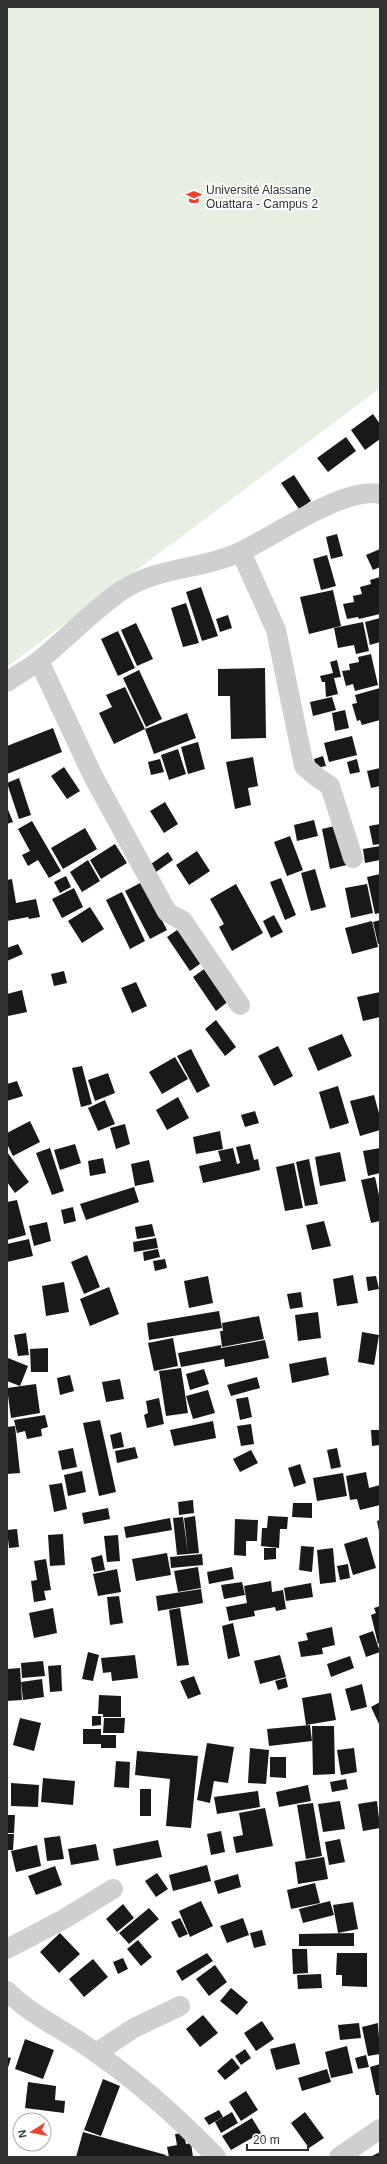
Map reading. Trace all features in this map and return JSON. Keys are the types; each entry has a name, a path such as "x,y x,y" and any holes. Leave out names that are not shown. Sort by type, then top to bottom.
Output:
{"street":[{"path":"7,682 39,661 122,591 170,570 209,562 242,552 296,521 348,497 373,492 380,494"},
{"path":"242,552 276,630 304,766 317,778 330,786 352,858"},
{"path":"39,661 94,776 167,912 182,921 240,1005"},
{"path":"7,1949 64,1919 113,1889"},
{"path":"7,1991 20,2003 131,2078 182,2120 216,2157"},
{"path":"96,2053 134,2028 180,2006"},
{"path":"339,2157 380,2129"}],"green space":[{"name":"Université Alassane Ouattara - Campus 2","path":"7,7 380,7 380,388 7,667"}],"building":[{"path":"373,414 380,424 380,439 365,450 351,430"},
{"path":"346,437 356,451 328,472 317,458"},
{"path":"294,475 311,501 299,509 281,483"},
{"path":"337,534 343,556 331,559 326,537"},
{"path":"380,549 380,567 373,570 366,555"},
{"path":"327,555 336,586 321,590 313,559"},
{"path":"380,577 380,614 359,619 358,617 347,619 343,604 354,602 353,596 362,594 360,587 371,584 370,580"},
{"path":"201,587 218,636 202,641 186,592"},
{"path":"333,590 341,626 309,634 300,597"},
{"path":"186,603 199,643 183,647 171,608"},
{"path":"228,615 232,628 220,632 216,619"},
{"path":"380,618 380,642 370,645 365,622"},
{"path":"363,622 369,651 356,654 354,645 338,648 334,628"},
{"path":"136,623 153,659 137,666 121,630"},
{"path":"118,631 135,668 118,676 101,639"},
{"path":"371,654 378,685 355,691 353,684 346,686 342,671 350,670 349,664 359,662 358,657"},
{"path":"337,660 341,677 334,678 338,694 326,697 325,682 322,682 320,676 333,673 330,662"},
{"path":"265,668 266,738 231,739 230,696 218,696 218,669"},
{"path":"139,670 162,719 146,727 123,678"},
{"path":"125,687 145,729 114,744 99,713 112,707 106,695"},
{"path":"380,688 380,720 362,725 360,720 357,721 352,704 357,703 355,695"},
{"path":"332,697 336,710 313,716 310,702"},
{"path":"345,710 349,728 335,731 332,713"},
{"path":"187,713 196,738 154,754 145,729"},
{"path":"53,728 62,752 7,774 7,746"},
{"path":"352,736 357,755 329,762 324,743"},
{"path":"198,742 205,769 188,774 181,747"},
{"path":"178,749 186,774 169,780 161,755"},
{"path":"323,756 326,766 316,768 314,759"},
{"path":"253,757 258,786 248,788 251,805 235,809 226,762"},
{"path":"160,759 164,772 151,775 148,762"},
{"path":"357,759 360,772 350,774 347,762"},
{"path":"64,767 80,791 67,799 51,776"},
{"path":"380,768 380,786 371,788 367,771"},
{"path":"19,778 31,815 19,819 7,783"},
{"path":"165,802 178,824 164,833 150,811"},
{"path":"7,807 13,822 7,824"},
{"path":"314,820 318,836 297,841 294,825"},
{"path":"32,821 61,871 49,878 38,860 28,866 22,855 30,851 18,829"},
{"path":"380,824 380,844 373,845 369,826"},
{"path":"339,825 347,865 330,869 322,829"},
{"path":"85,828 97,849 63,869 51,848"},
{"path":"290,836 303,870 287,876 274,842"},
{"path":"115,844 127,863 101,879 90,860"},
{"path":"380,846 380,860 365,863 363,849"},
{"path":"197,851 210,871 189,885 176,865"},
{"path":"168,852 173,860 156,872 151,864"},
{"path":"88,860 100,881 82,892 70,872"},
{"path":"315,869 326,907 311,911 301,873"},
{"path":"380,874 380,913 375,914 367,877"},
{"path":"66,876 71,887 60,893 54,882"},
{"path":"281,878 296,915 285,920 270,882"},
{"path":"12,879 16,903 36,899 40,917 29,919 28,917 7,921 7,880"},
{"path":"142,882 167,930 150,939 125,891"},
{"path":"236,884 263,933 232,951 219,927 224,924 210,899"},
{"path":"367,884 373,913 351,918 345,888"},
{"path":"74,888 83,907 62,918 52,899"},
{"path":"122,892 145,941 130,949 106,900"},
{"path":"90,907 104,929 82,943 68,921"},
{"path":"274,915 283,932 271,938 263,921"},
{"path":"380,920 380,944 378,944 373,922"},
{"path":"372,921 378,947 352,954 345,928"},
{"path":"180,928 204,961 190,971 167,937"},
{"path":"18,944 23,954 7,961 7,948"},
{"path":"207,967 230,1000 216,1011 193,977"},
{"path":"64,971 67,983 54,986 51,974"},
{"path":"136,982 147,1006 132,1013 121,988"},
{"path":"22,990 27,1012 8,1016 7,994"},
{"path":"380,992 380,1017 363,1021 357,997"},
{"path":"216,1020 236,1047 225,1056 205,1029"},
{"path":"342,1034 352,1056 318,1071 308,1048"},
{"path":"278,1046 293,1076 274,1086 258,1056"},
{"path":"191,1049 210,1086 197,1093 177,1056"},
{"path":"175,1057 188,1079 162,1094 149,1072"},
{"path":"82,1066 92,1104 81,1107 72,1068"},
{"path":"108,1073 115,1093 95,1101 88,1080"},
{"path":"17,1081 23,1096 7,1101 7,1084"},
{"path":"338,1086 349,1123 330,1129 319,1092"},
{"path":"374,1095 380,1117 380,1130 360,1136 350,1101"},
{"path":"178,1097 189,1118 167,1130 156,1110"},
{"path":"105,1100 115,1124 98,1131 88,1108"},
{"path":"255,1111 259,1123 245,1127 241,1115"},
{"path":"30,1121 40,1142 13,1156 7,1144 7,1133"},
{"path":"125,1124 130,1144 116,1149 110,1128"},
{"path":"220,1131 223,1149 196,1154 193,1137"},
{"path":"75,1144 81,1163 60,1170 54,1150"},
{"path":"250,1144 254,1160 258,1159 260,1170 203,1183 199,1166 221,1161 218,1151 233,1148 237,1164 240,1163 236,1147"},
{"path":"50,1148 64,1191 52,1195 36,1153"},
{"path":"380,1148 380,1173 368,1176 363,1151"},
{"path":"7,1152 29,1182 15,1193 7,1182"},
{"path":"340,1152 346,1181 320,1186 315,1157"},
{"path":"103,1158 106,1173 90,1176 88,1161"},
{"path":"309,1159 318,1204 305,1206 296,1162"},
{"path":"149,1160 154,1182 135,1186 131,1164"},
{"path":"294,1163 303,1208 285,1211 276,1167"},
{"path":"375,1177 380,1200 380,1221 371,1223 361,1180"},
{"path":"134,1187 139,1202 86,1220 80,1204"},
{"path":"17,1200 26,1235 7,1240 7,1202"},
{"path":"73,1207 76,1221 64,1224 61,1210"},
{"path":"324,1221 331,1246 312,1250 306,1225"},
{"path":"47,1222 51,1241 34,1246 29,1226"},
{"path":"152,1224 155,1236 137,1239 135,1227"},
{"path":"156,1238 158,1248 134,1252 133,1242"},
{"path":"29,1239 33,1256 7,1262 7,1244"},
{"path":"158,1249 160,1257 144,1261 143,1252"},
{"path":"87,1255 100,1287 84,1294 71,1262"},
{"path":"165,1259 167,1268 155,1271 153,1261"},
{"path":"353,1275 358,1303 337,1306 333,1279"},
{"path":"208,1276 213,1303 189,1308 184,1281"},
{"path":"376,1276 379,1289 368,1291 366,1277"},
{"path":"64,1282 69,1312 46,1316 42,1286"},
{"path":"109,1287 119,1314 90,1326 80,1299"},
{"path":"301,1292 303,1307 290,1309 287,1294"},
{"path":"219,1311 222,1328 149,1340 147,1323"},
{"path":"318,1312 321,1338 298,1341 295,1315"},
{"path":"259,1316 264,1339 222,1347 220,1331 223,1331 222,1323"},
{"path":"362,1332 379,1335 374,1365 358,1362"},
{"path":"26,1333 29,1355 18,1356 14,1335"},
{"path":"173,1338 178,1366 154,1371 148,1343"},
{"path":"265,1340 269,1358 225,1367 224,1359 181,1367 178,1353 221,1345 221,1348"},
{"path":"48,1348 48,1372 31,1372 30,1349"},
{"path":"326,1357 329,1375 292,1383 289,1364"},
{"path":"8,1358 28,1366 20,1386 7,1381"},
{"path":"181,1368 188,1413 166,1416 159,1371"},
{"path":"204,1369 209,1384 190,1390 186,1374"},
{"path":"70,1375 74,1391 60,1395 57,1378"},
{"path":"257,1377 260,1388 231,1396 227,1385"},
{"path":"120,1379 124,1399 106,1402 102,1382"},
{"path":"36,1384 40,1413 11,1418 7,1388"},
{"path":"208,1390 215,1413 193,1419 186,1396"},
{"path":"248,1397 252,1417 240,1420 236,1399"},
{"path":"159,1398 164,1424 147,1428 144,1415 148,1413 146,1401"},
{"path":"45,1415 48,1427 41,1429 42,1436 27,1439 25,1431 17,1433 14,1420"},
{"path":"100,1420 116,1492 99,1496 83,1423"},
{"path":"213,1421 216,1438 174,1446 170,1430"},
{"path":"251,1424 254,1444 241,1446 237,1426"},
{"path":"15,1426 20,1473 7,1474 7,1427"},
{"path":"371,1430 380,1430 380,1445 372,1446"},
{"path":"121,1432 124,1447 113,1449 110,1435"},
{"path":"135,1447 138,1458 117,1463 115,1451"},
{"path":"73,1448 77,1467 62,1470 58,1451"},
{"path":"337,1448 341,1467 331,1469 327,1450"},
{"path":"251,1450 258,1463 240,1472 233,1459"},
{"path":"300,1464 306,1483 294,1487 288,1468"},
{"path":"82,1471 86,1492 68,1496 64,1475"},
{"path":"366,1472 369,1488 380,1485 380,1505 360,1510 357,1499 350,1500 346,1476"},
{"path":"343,1473 347,1496 317,1501 313,1478"},
{"path":"62,1483 67,1509 54,1512 49,1485"},
{"path":"193,1500 194,1513 179,1515 178,1502"},
{"path":"293,1503 312,1503 312,1518 292,1517"},
{"path":"108,1508 110,1519 84,1524 82,1513"},
{"path":"195,1516 199,1553 188,1554 184,1518"},
{"path":"268,1516 288,1517 287,1529 280,1529 279,1548 261,1546 262,1528 267,1528"},
{"path":"183,1517 188,1554 177,1555 173,1518"},
{"path":"170,1518 172,1530 126,1538 124,1527"},
{"path":"235,1519 258,1520 257,1541 246,1541 246,1556 234,1555"},
{"path":"380,1520 380,1531 379,1531 377,1521"},
{"path":"17,1529 19,1547 9,1548 7,1530"},
{"path":"63,1534 65,1565 50,1566 48,1535"},
{"path":"118,1535 120,1561 107,1562 104,1536"},
{"path":"367,1537 376,1568 353,1575 344,1544"},
{"path":"301,1546 314,1547 312,1572 299,1570"},
{"path":"264,1548 276,1548 276,1559 264,1560"},
{"path":"333,1548 336,1582 320,1584 317,1550"},
{"path":"167,1553 171,1575 136,1581 132,1559"},
{"path":"202,1554 203,1565 171,1568 170,1557"},
{"path":"102,1555 105,1570 94,1572 91,1558"},
{"path":"46,1559 51,1590 44,1591 46,1600 34,1602 31,1581 37,1580 34,1561"},
{"path":"348,1564 350,1578 340,1580 337,1566"},
{"path":"198,1567 201,1588 178,1592 174,1571"},
{"path":"232,1567 234,1579 209,1584 207,1572"},
{"path":"117,1569 121,1592 98,1596 93,1574"},
{"path":"271,1581 272,1592 283,1590 286,1609 276,1611 275,1607 254,1611 255,1616 229,1621 226,1607 247,1603 244,1586"},
{"path":"242,1582 245,1595 224,1599 221,1585"},
{"path":"311,1583 313,1597 286,1601 284,1588"},
{"path":"201,1589 203,1603 158,1611 156,1596"},
{"path":"119,1596 123,1623 110,1625 107,1597"},
{"path":"380,1606 380,1643 378,1644 371,1615 376,1613 374,1608"},
{"path":"53,1608 57,1633 34,1638 29,1613"},
{"path":"180,1608 189,1665 177,1666 169,1610"},
{"path":"233,1623 240,1656 228,1659 222,1626"},
{"path":"332,1627 335,1645 322,1648 323,1654 301,1657 298,1642 308,1640 306,1633"},
{"path":"373,1631 380,1652 366,1657 359,1636"},
{"path":"88,1652 99,1655 93,1681 82,1679"},
{"path":"135,1655 138,1678 112,1681 111,1672 103,1673 101,1658"},
{"path":"280,1655 286,1677 260,1684 254,1661"},
{"path":"350,1656 354,1668 331,1677 327,1664"},
{"path":"43,1661 45,1676 22,1678 21,1663"},
{"path":"61,1665 62,1691 50,1692 48,1666"},
{"path":"20,1668 22,1700 7,1701 7,1669"},
{"path":"194,1676 201,1694 188,1699 180,1681"},
{"path":"286,1678 288,1687 278,1690 275,1681"},
{"path":"42,1679 44,1697 23,1700 21,1682"},
{"path":"362,1684 367,1707 351,1711 345,1689"},
{"path":"331,1693 336,1720 306,1725 302,1698"},
{"path":"99,1695 121,1696 121,1717 103,1717 103,1714 98,1714"},
{"path":"380,1702 380,1726 371,1707"},
{"path":"92,1716 101,1716 101,1725 92,1726"},
{"path":"20,1718 41,1723 34,1751 13,1745"},
{"path":"104,1718 125,1718 124,1733 103,1733"},
{"path":"310,1725 312,1741 269,1746 267,1729"},
{"path":"312,1726 334,1726 335,1774 313,1775"},
{"path":"83,1729 101,1729 101,1735 116,1735 116,1748 101,1748 101,1744 83,1744"},
{"path":"207,1743 234,1747 228,1783 214,1781 210,1803 197,1800"},
{"path":"250,1748 269,1750 266,1784 248,1783"},
{"path":"354,1748 357,1772 341,1775 337,1750"},
{"path":"137,1751 198,1756 191,1828 166,1826 170,1779 135,1775"},
{"path":"270,1757 286,1757 286,1778 270,1777"},
{"path":"116,1761 130,1762 129,1788 114,1787"},
{"path":"43,1778 75,1781 73,1805 41,1802"},
{"path":"346,1779 348,1789 332,1792 330,1782"},
{"path":"11,1783 39,1785 38,1807 11,1806"},
{"path":"308,1785 311,1801 279,1807 276,1792"},
{"path":"140,1789 151,1789 151,1816 140,1816"},
{"path":"258,1791 260,1807 217,1814 214,1797"},
{"path":"340,1801 345,1829 323,1832 318,1804"},
{"path":"377,1801 380,1828 363,1831 358,1804"},
{"path":"313,1803 322,1856 306,1859 297,1805"},
{"path":"265,1808 273,1846 236,1853 233,1837 243,1835 239,1813"},
{"path":"7,1815 15,1815 14,1833 7,1833"},
{"path":"221,1831 225,1852 211,1855 207,1834"},
{"path":"7,1834 14,1834 13,1850 7,1850"},
{"path":"60,1836 64,1859 47,1861 44,1838"},
{"path":"340,1839 345,1862 329,1865 325,1842"},
{"path":"158,1840 162,1857 116,1866 113,1849"},
{"path":"96,1844 99,1860 71,1865 68,1849"},
{"path":"37,1845 41,1866 16,1872 11,1851"},
{"path":"324,1857 328,1879 298,1884 295,1862"},
{"path":"207,1865 211,1881 173,1891 169,1875"},
{"path":"55,1866 62,1885 36,1895 28,1876"},
{"path":"157,1873 168,1889 156,1897 145,1881"},
{"path":"238,1874 241,1887 218,1894 214,1881"},
{"path":"315,1883 320,1903 291,1909 287,1890"},
{"path":"201,1901 213,1926 190,1937 179,1911"},
{"path":"330,1901 334,1915 303,1923 299,1909"},
{"path":"353,1902 358,1929 338,1933 333,1905"},
{"path":"123,1904 134,1918 117,1932 106,1919"},
{"path":"149,1908 159,1919 129,1944 119,1933"},
{"path":"180,1918 188,1934 179,1938 171,1922"},
{"path":"243,1918 249,1935 227,1943 220,1926"},
{"path":"262,1930 266,1945 254,1948 250,1933"},
{"path":"60,1933 80,1954 59,1973 40,1952"},
{"path":"354,1933 354,1946 299,1946 299,1934"},
{"path":"138,1940 152,1957 141,1966 127,1949"},
{"path":"292,1949 307,1949 308,1973 293,1974"},
{"path":"207,1953 213,1961 182,1981 176,1971"},
{"path":"337,1953 367,1953 367,1987 342,1986 342,1975 336,1975"},
{"path":"123,1958 128,1969 118,1974 113,1962"},
{"path":"93,1959 108,1977 84,1997 69,1979"},
{"path":"215,1965 227,1982 209,1996 196,1979"},
{"path":"321,1974 322,1988 298,1989 297,1975"},
{"path":"231,1988 248,2002 237,2015 220,2001"},
{"path":"203,2015 218,2033 200,2047 186,2029"},
{"path":"262,2021 274,2039 256,2051 244,2033"},
{"path":"359,2023 361,2038 340,2040 338,2025"},
{"path":"378,2023 380,2054 368,2056 362,2027"},
{"path":"25,2039 54,2050 43,2079 15,2069"},
{"path":"295,2043 300,2064 276,2070 270,2049"},
{"path":"347,2046 353,2073 331,2078 325,2052"},
{"path":"245,2049 251,2058 241,2065 235,2056"},
{"path":"366,2055 369,2067 358,2069 355,2058"},
{"path":"7,2057 11,2058 7,2071"},
{"path":"232,2058 240,2068 225,2080 217,2071"},
{"path":"380,2064 380,2095 376,2095 370,2067"},
{"path":"327,2069 331,2082 302,2091 298,2078"},
{"path":"103,2079 120,2086 101,2136 84,2130"},
{"path":"28,2082 56,2086 55,2100 65,2101 64,2113 25,2108"},
{"path":"246,2091 258,2110 241,2121 229,2102"},
{"path":"219,2110 223,2117 209,2125 204,2118"},
{"path":"232,2112 238,2123 221,2133 215,2122"},
{"path":"305,2112 324,2138 309,2148 291,2123"},
{"path":"252,2118 261,2133 231,2150 222,2136"},
{"path":"83,2132 166,2155 165,2157 76,2157"},
{"path":"184,2133 186,2144 191,2143 193,2157 169,2157 167,2147 177,2145 175,2134"},
{"path":"380,2152 380,2157 370,2157"}],"place":[{"name":"Université Alassane Ouattara - Campus 2","path":"194,197"}]}
